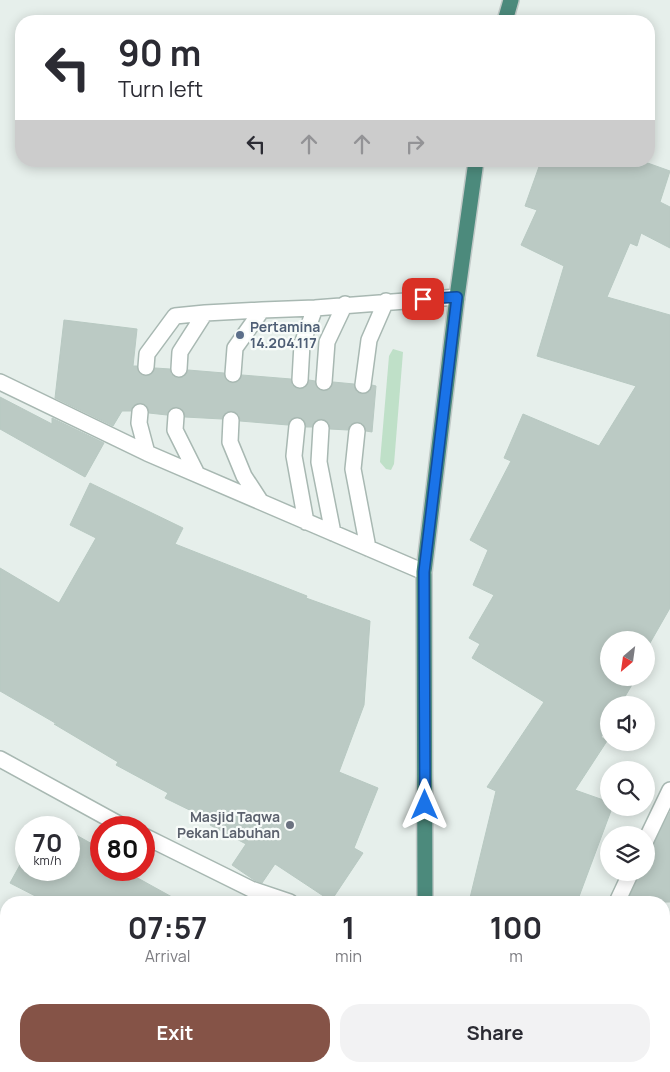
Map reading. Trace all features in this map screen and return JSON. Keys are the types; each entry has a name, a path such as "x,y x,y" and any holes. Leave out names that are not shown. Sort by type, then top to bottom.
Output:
{"highway":[{"path":"507,15 511,0"},
{"path":"425,896 424,572 457,297 475,167"}],"street":[{"path":"146,367 148,354 175,316 457,297"},
{"path":"363,385 369,340 386,301"},
{"path":"324,382 327,342 345,304"},
{"path":"300,380 302,344 315,308"},
{"path":"234,374 235,348 262,310"},
{"path":"179,370 180,352 205,314"},
{"path":"0,382 147,453 424,572"},
{"path":"140,412 139,423 147,453"},
{"path":"176,416 175,430 196,474"},
{"path":"231,420 230,442 244,476 261,502"},
{"path":"297,426 294,456 306,522"},
{"path":"322,428 319,462 334,533"},
{"path":"357,431 353,469 368,548"},
{"path":"0,759 104,816"},
{"path":"653,826 670,790"},
{"path":"155,841 251,889 272,896"},
{"path":"619,896 626,881"}],"green space":[{"path":"393,349 403,352 394,464 391,470 386,469 380,462 389,356"}],"building":[{"path":"655,166 670,171 660,202 670,207 670,248 641,233 637,246 630,243 607,297 670,315 670,608 655,634 655,631 600,631 600,686 631,686 625,696 600,696 600,751 575,790 600,799 600,816 609,816 605,826 600,826 600,840 579,896 470,896 496,791 487,787 544,702 472,658 480,644 469,638 494,595 473,585 488,550 470,540 511,461 504,458 523,414 599,446 636,386 537,356 564,266 521,245 537,210 525,206 539,167"},
{"path":"64,320 137,329 133,366 137,366 138,371 145,376 150,375 155,368 170,369 171,374 178,378 184,377 188,370 224,373 225,378 232,383 237,382 242,375 291,379 292,385 299,389 305,388 309,380 315,381 316,386 323,391 328,390 333,382 354,384 357,392 362,394 370,391 372,385 376,386 372,432 366,431 363,424 357,422 350,425 348,430 330,429 329,423 322,419 316,420 312,427 306,427 303,419 297,417 290,420 288,425 240,421 239,415 232,411 226,412 222,419 185,417 184,412 177,407 172,408 167,415 149,413 146,405 140,403 133,406 131,411 122,411 113,426 55,398"},
{"path":"0,397 52,424 52,418 104,443 85,477 0,429"},
{"path":"90,483 183,528 175,544 307,596 306,598 370,621 364,705 339,772 378,788 354,848 363,853 334,896 323,896 275,864 262,883 254,880 232,865 246,844 210,825 212,821 165,798 168,793 116,765 118,762 0,691 0,568 59,603 96,538 70,525"},
{"path":"670,812 670,896 630,896 636,881 655,881 655,842"},
{"path":"80,837 90,843 90,881 143,881 170,896 35,896 10,883 15,874 15,881 80,881"}],"place":[{"name":"Pertamina 14.204.117","path":"240,335"},
{"name":"Masjid Taqwa Pekan Labuhan","path":"290,825"}],"route":[{"path":"423,299 457,297 424,572 425,805"}]}
